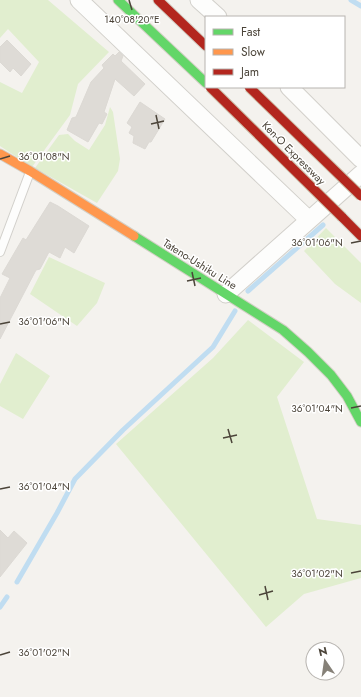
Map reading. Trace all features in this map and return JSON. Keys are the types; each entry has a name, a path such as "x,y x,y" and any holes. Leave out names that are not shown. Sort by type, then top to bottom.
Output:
{"main road":[{"path":"118,0 205,82"},
{"path":"158,0 205,45"},
{"name":"Ken-O Expressway","path":"211,88 361,236"},
{"name":"Ken-O Expressway","path":"250,88 361,196"},
{"name":"Tateno-Ushiku Line","path":"0,154 283,330 326,369 345,393 361,422"}],"street":[{"path":"79,0 309,220"},
{"path":"199,0 217,16"},
{"path":"290,88 361,159"},
{"path":"226,294 361,174"}],"lane":[{"path":"0,252 30,172"}],"green space":[{"path":"0,0 48,0 109,52 78,84 70,115 32,167 0,146 0,82 22,93 39,62 8,29 0,38"},
{"path":"110,107 113,112 120,159 118,171 97,203 35,168 59,135 68,134 75,141 89,150 105,125"},
{"path":"326,228 361,263 361,303 335,284 304,251"},
{"path":"49,257 105,283 97,303 77,326 30,294"},
{"path":"248,320 304,362 277,397 317,519 361,525 361,578 304,594 266,627 116,444 213,358"},
{"path":"16,353 50,376 23,419 0,406 0,384"}],"building":[{"path":"7,40 31,64 21,76 13,68 10,72 0,62 0,47"},
{"path":"119,52 123,56 121,61 145,84 134,96 115,79 104,112 107,114 102,124 99,123 88,142 67,130 72,118 76,117 91,82 104,68 102,65 113,54 115,56"},
{"path":"140,102 165,119 145,149 133,143 134,136 129,133 132,127 127,123"},
{"path":"50,202 89,226 74,253 65,247 60,258 49,252 40,269 36,270 0,339 0,298 10,278 2,274 23,238 26,240"},
{"path":"0,530 8,538 14,531 27,543 0,577"}],"waterway":[{"path":"351,0 361,6"},
{"path":"248,291 323,225"},
{"path":"17,582 75,479 123,430 213,347 235,311"},
{"path":"0,607 7,597"}],"traffic: fast":[{"path":"118,0 205,82"},
{"path":"134,236 283,330 331,375 347,396 361,422"}],"traffic: slow":[{"path":"0,154 134,236"}],"traffic: jam":[{"path":"158,0 205,45"},
{"path":"211,88 342,217"},
{"path":"250,88 361,196"},
{"path":"342,217 361,236"}]}
